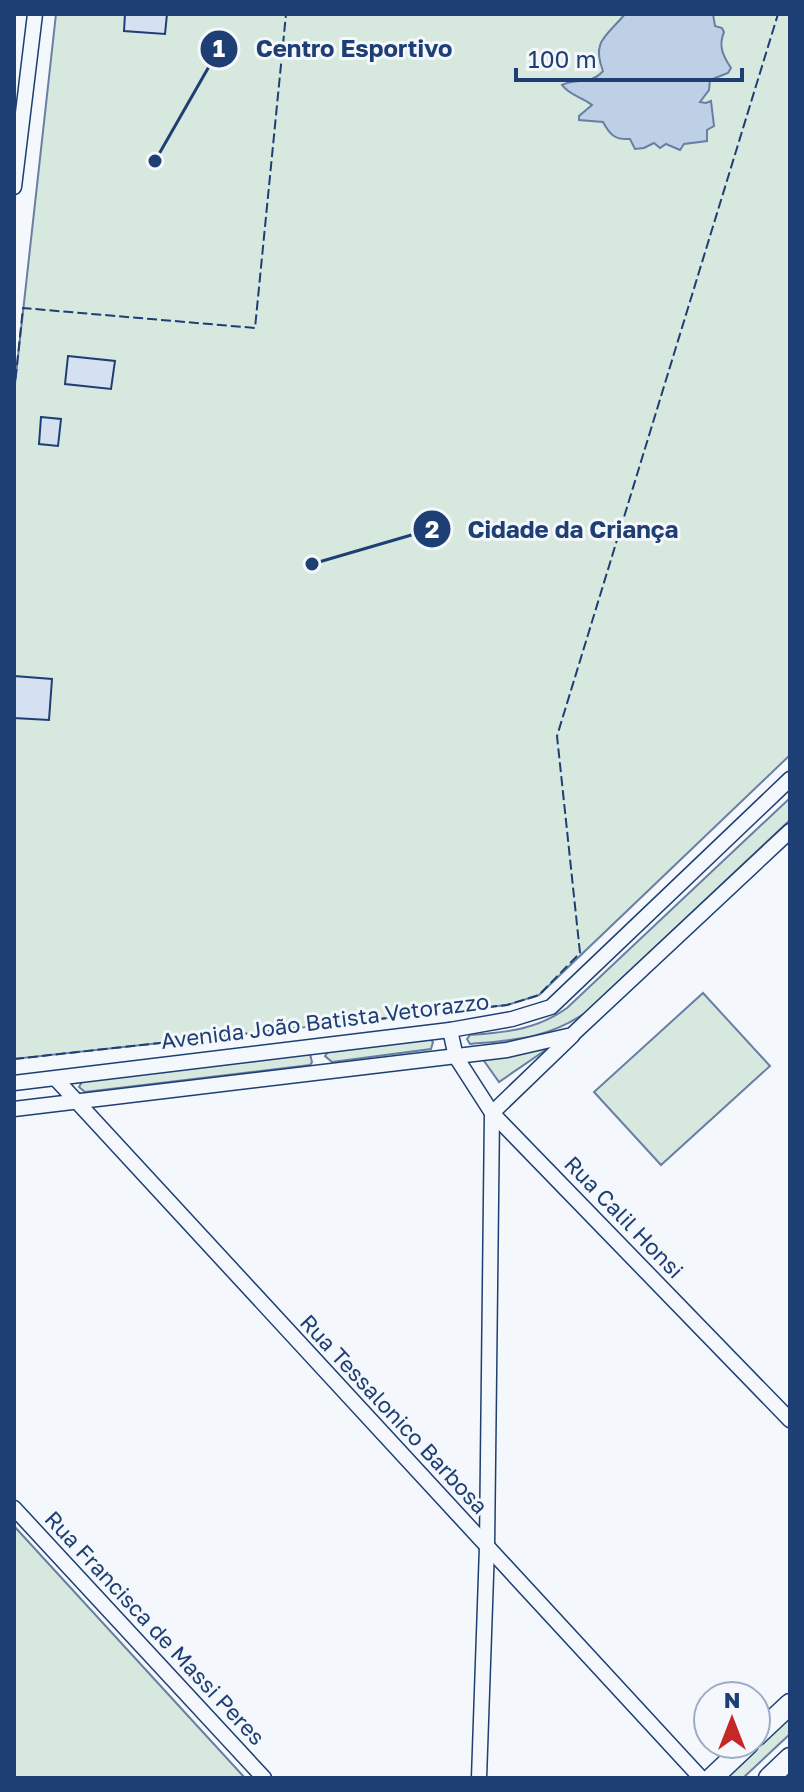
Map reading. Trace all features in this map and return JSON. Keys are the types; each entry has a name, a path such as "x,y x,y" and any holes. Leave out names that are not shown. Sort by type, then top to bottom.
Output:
{"main road":[{"path":"772,1721 790,1704"},
{"path":"769,1778 790,1758"},
{"path":"712,1778 731,1760"}],"street":[{"path":"14,187 35,14"},
{"name":"Avenida João Batista Vetorazzo","path":"14,1083 450,1030 512,1019 551,1007 790,779"},
{"path":"479,1778 487,1547 492,1113 790,831"},
{"name":"Rua Calil Honsi","path":"450,1030 456,1057 492,1113 790,1420"},
{"path":"14,1109 456,1057 507,1050 572,1035"},
{"path":"316,1045 320,1072"},
{"name":"Rua Tessalonico Barbosa","path":"56,1079 701,1778"},
{"name":"Rua Francisca de Massi Peres","path":"14,1508 264,1778"}],"shaded area":[{"path":"56,14 790,14 790,755 539,995 507,1005 14,1059 14,393"},
{"path":"790,798 790,820 585,1013 544,1033 470,1044 467,1039 470,1035 532,1025 567,1008"},
{"path":"703,993 770,1066 661,1165 594,1092"},
{"path":"430,1039 433,1042 431,1049 332,1062 325,1056 328,1052"},
{"path":"553,1045 499,1082 482,1058"},
{"path":"310,1054 310,1065 85,1092 79,1087 83,1080"},
{"path":"14,1526 245,1778 14,1778"},
{"path":"790,1714 790,1734 772,1751 772,1731"},
{"path":"741,1760 762,1760 743,1778 722,1778"}],"water":[{"path":"625,14 713,14 715,26 724,32 722,51 731,68 728,73 710,80 709,90 700,102 711,101 714,126 707,130 707,141 684,144 680,150 666,144 660,148 654,143 635,149 630,139 614,136 603,122 579,120 579,116 592,105 562,85 594,78 603,71 600,46"}],"building":[{"path":"125,14 167,14 165,34 124,31"},
{"path":"68,356 115,361 111,389 65,384"},
{"path":"41,417 61,419 58,446 39,444"},
{"path":"14,676 52,679 49,720 14,718"}],"fence":[{"path":"14,393 23,308 255,328 286,14"},
{"path":"548,14 571,14"},
{"path":"14,1059 507,1005 539,995 580,953 557,736 778,14"}],"place":[{"name":"Centro Esportivo","path":"155,161"},
{"name":"Cidade da Criança","path":"312,564"}]}
